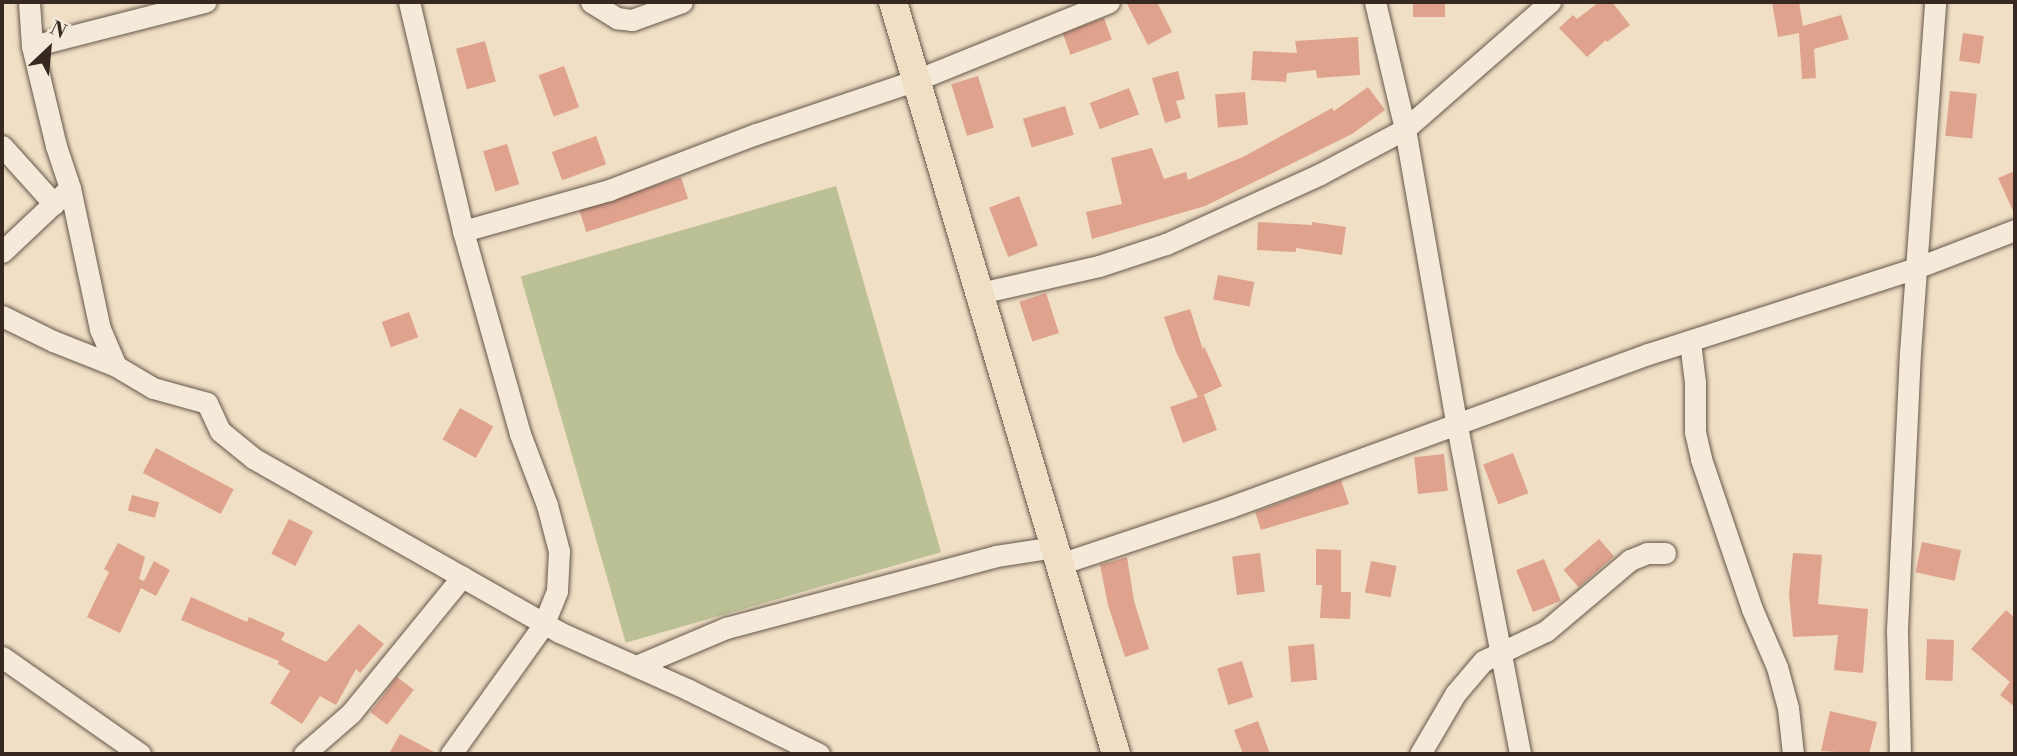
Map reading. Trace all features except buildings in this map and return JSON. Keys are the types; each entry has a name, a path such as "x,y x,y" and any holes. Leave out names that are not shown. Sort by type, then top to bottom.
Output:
{"main road":[{"path":"893,2 1116,754"}],"street":[{"path":"29,2 32,46 56,146 70,188 100,329 116,366"},
{"path":"32,46 205,2"},
{"path":"410,2 463,230 520,433 547,505 559,551 557,591 544,624 451,754"},
{"path":"591,2 617,18 632,20 656,14 682,2"},
{"path":"463,230 609,190 756,134 916,80 1109,2"},
{"path":"1375,2 1405,129 1498,652 1520,754"},
{"path":"979,293 1100,266 1166,244 1320,174 1405,129 1550,2"},
{"path":"1900,754 1897,630 1916,268 1935,2"},
{"path":"2,146 54,204"},
{"path":"2,252 70,188"},
{"path":"636,666 726,628 996,556 1058,556 1457,426 1648,355 1916,268 2015,230"},
{"path":"2,316 53,341 116,366 153,388 207,403 220,431 253,458 544,624 819,754"},
{"path":"1690,342 1695,382 1695,432 1701,459 1752,609 1777,667 1788,708 1793,754"},
{"path":"1420,754 1455,694 1483,661 1546,631 1630,560 1647,553 1665,552"},
{"path":"304,754 351,713 462,577"},
{"path":"6,667 140,754"}],"green space":[{"path":"836,186 941,552 626,643 521,276"}]}
